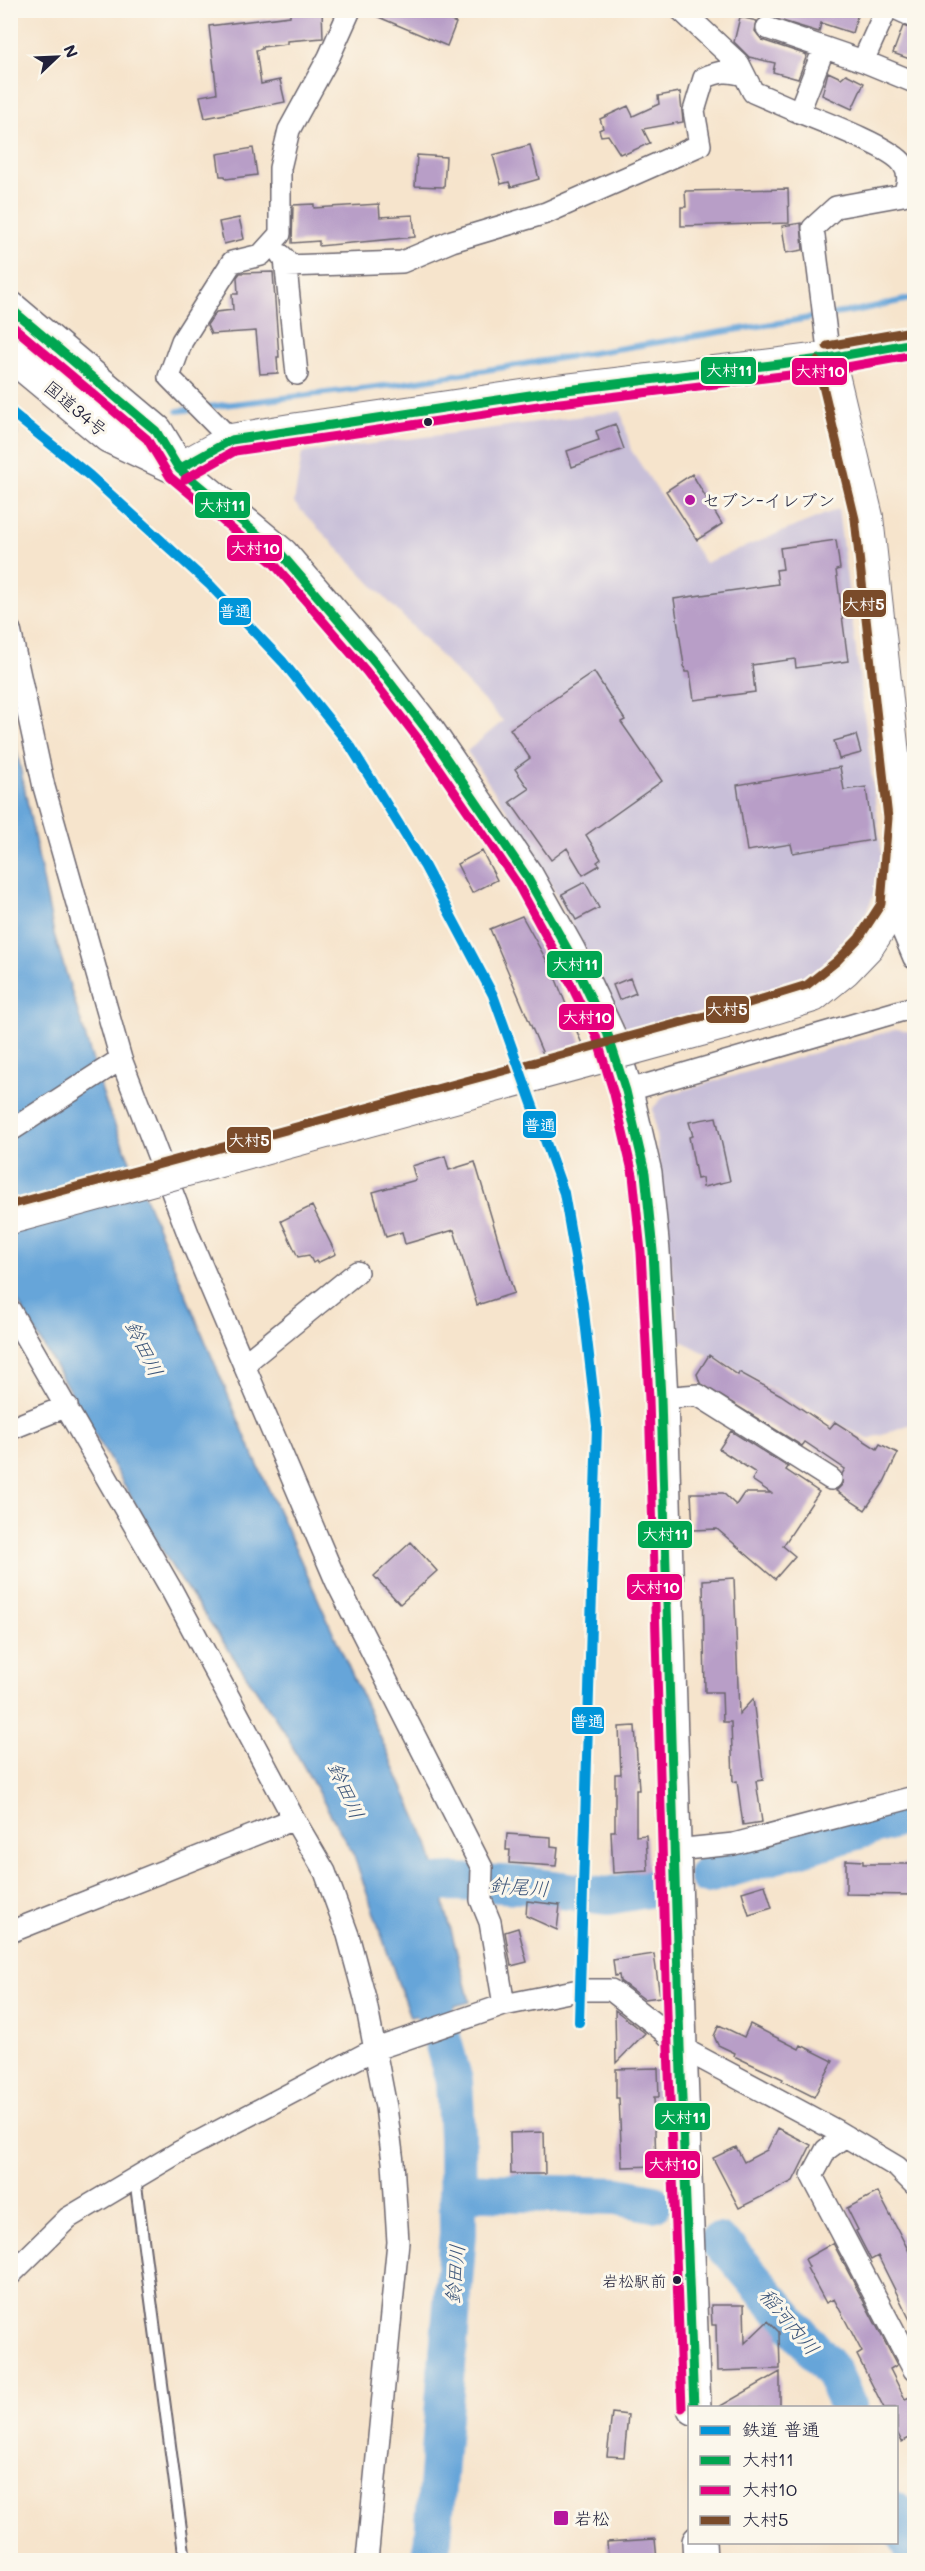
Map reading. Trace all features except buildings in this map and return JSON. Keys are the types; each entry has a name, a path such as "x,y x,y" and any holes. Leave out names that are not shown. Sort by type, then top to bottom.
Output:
{"highway":[{"name":"国道34号","path":"10,308 156,431 179,469"},
{"name":"国道34号","path":"10,354 109,436 179,469 282,555 375,663 429,733 527,877 564,943 606,1032 626,1091 645,1173 653,1251 661,1398 680,2047 694,2406"},
{"path":"699,2544 700,2560"}],"main road":[{"path":"179,469 221,430 550,392 827,344 915,343"},
{"path":"10,1218 726,1023 813,996 868,946 892,908 900,818 867,517 827,344"}],"street":[{"path":"221,430 169,377 182,341 232,262 261,255 280,234 280,168 289,130 329,57 350,10"},
{"path":"681,10 739,63 753,93 848,131 902,161 908,173 903,195 836,207 813,228 827,344"},
{"path":"863,61 886,10"},
{"path":"899,10 915,17"},
{"path":"767,28 863,61 915,82"},
{"path":"799,112 824,48"},
{"path":"286,266 402,262 452,241 546,213 700,145 694,111 704,78 719,71 728,70 744,75"},
{"path":"270,245 285,259 297,375"},
{"path":"10,630 44,787 113,1065 189,1236 336,1581 482,1868 481,1900 490,1922 501,2006"},
{"path":"892,908 915,958"},
{"path":"626,1091 915,1007"},
{"path":"10,1131 113,1065"},
{"path":"244,1364 357,1272"},
{"path":"10,1310 171,1589 325,1872 348,1935 377,2049 393,2162 398,2242 367,2560"},
{"path":"661,1398 698,1395 765,1425 831,1479"},
{"path":"10,1428 67,1406"},
{"path":"675,1850 734,1844 915,1797"},
{"path":"10,1932 294,1818"},
{"path":"10,2275 68,2218 178,2151 377,2049 501,2006 579,1990 611,1990 661,2028 680,2047 845,2136 897,2167 915,2184"},
{"path":"845,2136 826,2150 812,2176 915,2370"}],"lane":[{"path":"135,2178 184,2560"}],"shaded area":[{"path":"621,411 631,450 705,563 838,509 884,871 862,922 824,965 784,989 629,1034 529,843 467,751 503,721 294,503 302,453"},
{"path":"897,1029 914,1033 914,1423 868,1439 680,1340 653,1108 664,1096"}],"water":[{"path":"10,717 54,934 106,1104 251,1450 428,1843 470,2002 410,2017 354,1856 282,1728 172,1567 11,1290"}],"waterway":[{"path":"207,407 393,385 859,310 914,298"},
{"path":"178,411 194,409"},
{"path":"10,436 15,434"},
{"name":"針尾川","path":"707,1875 914,1814"},
{"name":"針尾川","path":"390,1886 454,1882 522,1885 607,1896 647,1889"},
{"name":"鈴田川","path":"419,1962 454,2081 457,2137 458,2233 431,2560"},
{"name":"稲河内川","path":"457,2191 617,2196 653,2203"},
{"name":"稲河内川","path":"718,2242 731,2252 832,2371 848,2406"},
{"name":"稲河内川","path":"898,2516 914,2552"}],"rail line":[{"name":"普通","path":"10,411 90,476 210,585 283,662 351,747 424,865 493,995 564,1193 583,1303 597,1426 579,2022"}],"transit line":[{"name":"大村11","path":"10,308 156,431 179,469 282,555 375,663 429,733 527,877 569,952 607,1032 626,1091 645,1173 653,1251 661,1398 680,2047 694,2406"},
{"name":"大村10","path":"10,324 147,439 170,477 274,564 366,671 419,740 517,883 558,958 596,1036 614,1094 633,1175 641,1252 649,1399 668,2047 682,2408"},
{"name":"大村5","path":"827,346 912,331"},
{"name":"大村11","path":"179,469 231,440 550,392 829,358 914,343"},
{"name":"大村10","path":"185,479 235,451 552,404 830,370 914,355"},
{"name":"大村5","path":"10,1205 723,1011 807,985 837,961 859,938 881,904 888,818 855,519 817,361"}],"place":[{"name":"セブン-イレブン","path":"690,500"},
{"name":"岩松駅前","path":"677,2280"},
{"name":"岩松","path":"561,2518"}]}
